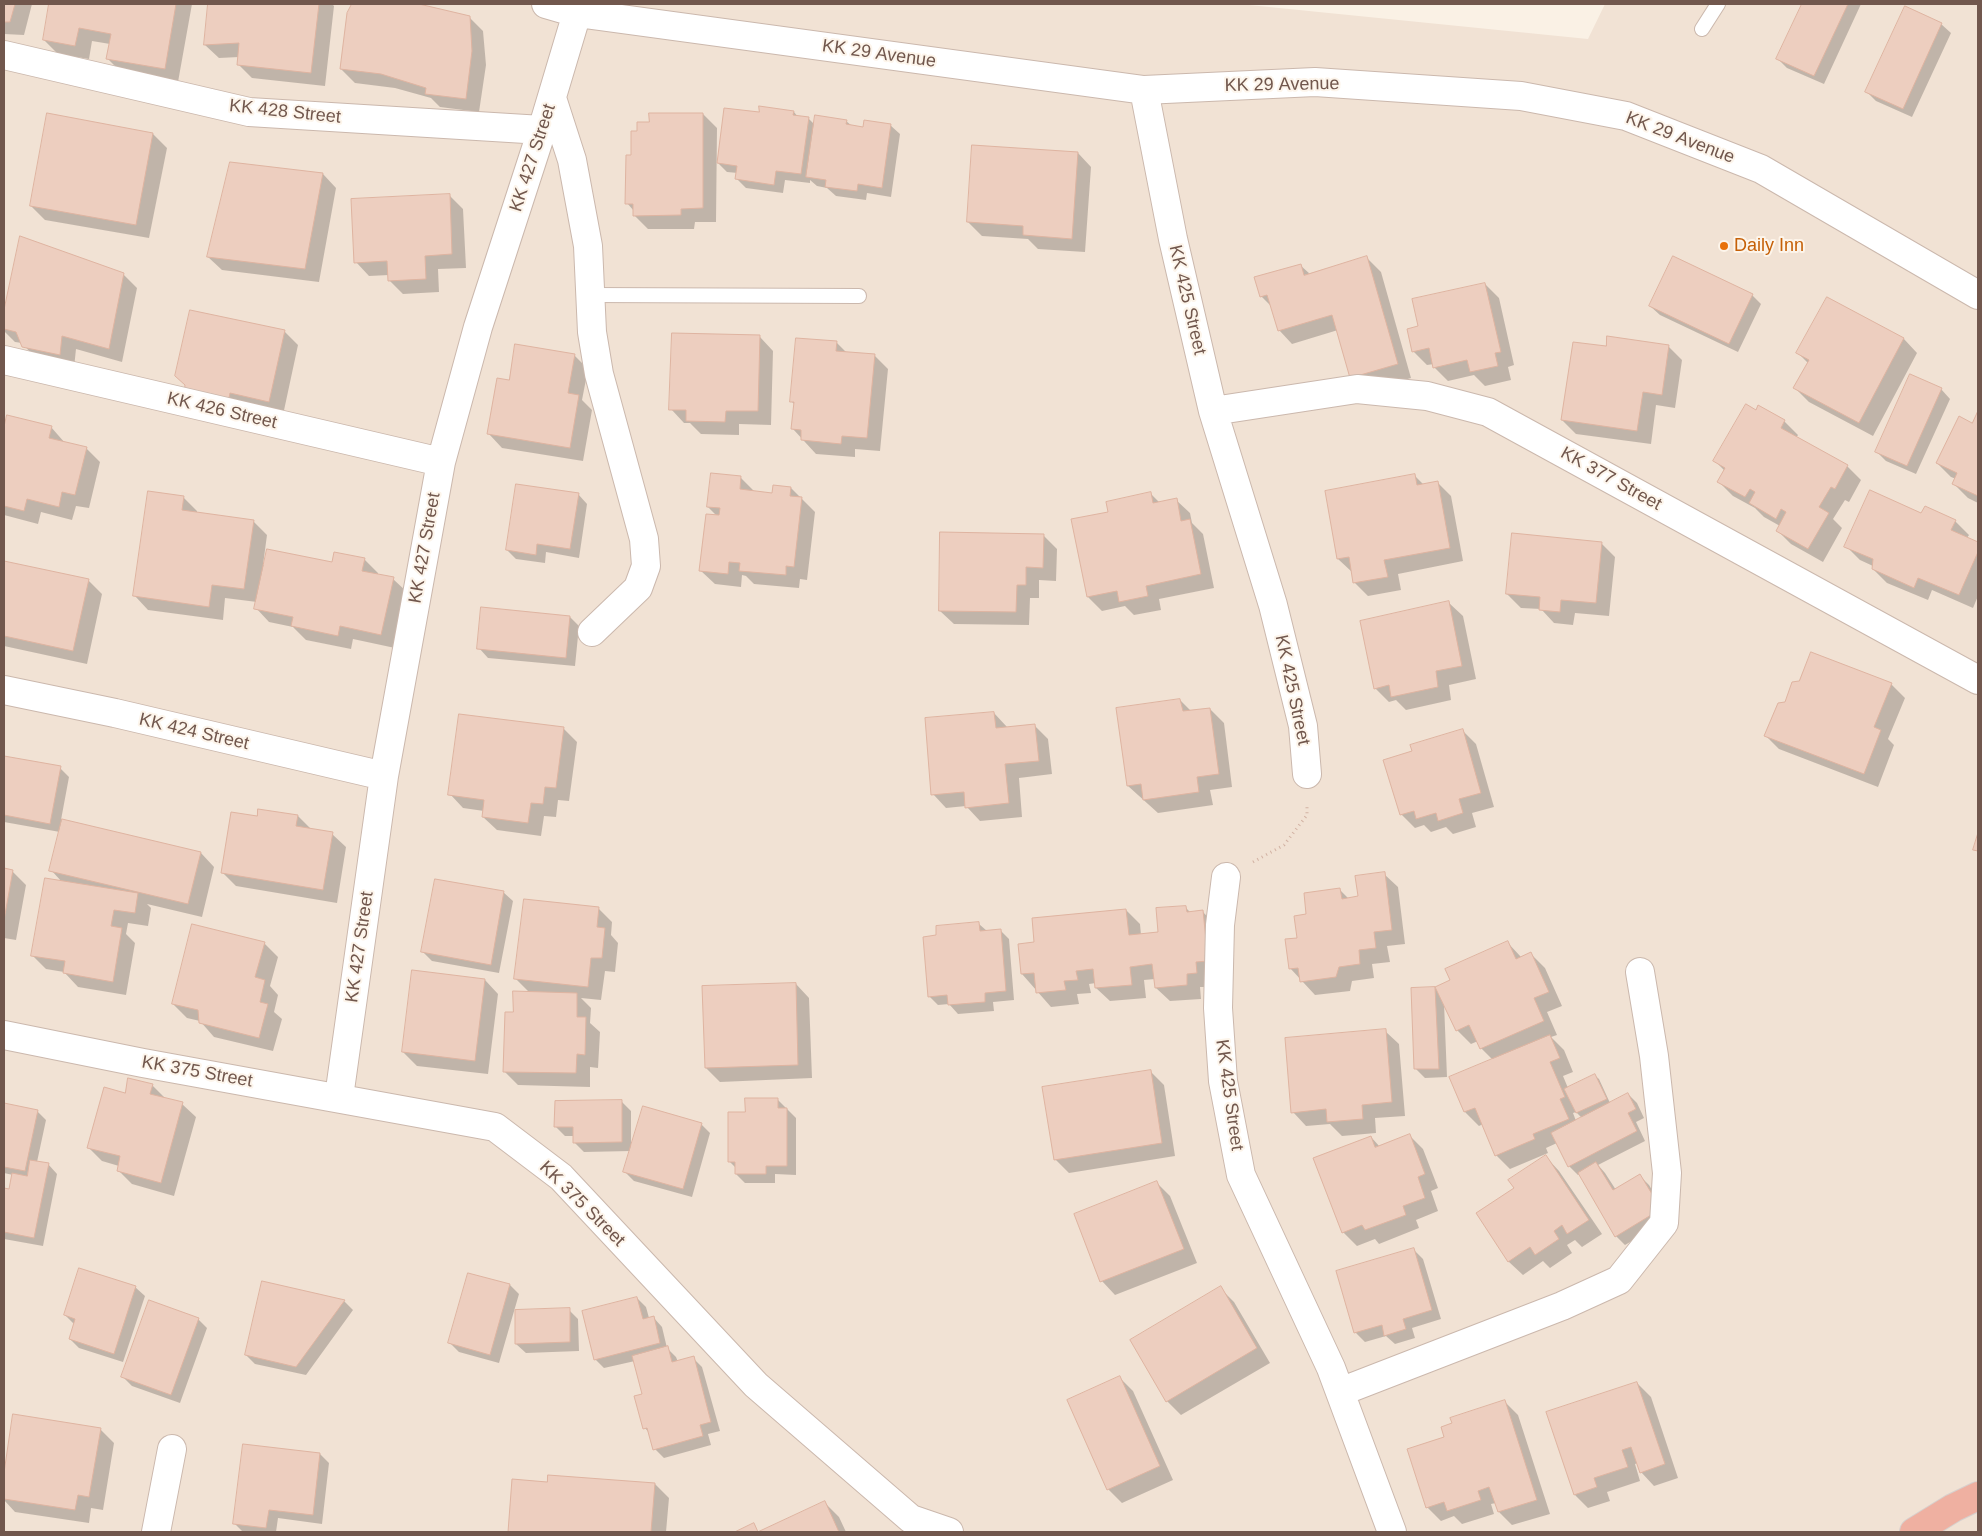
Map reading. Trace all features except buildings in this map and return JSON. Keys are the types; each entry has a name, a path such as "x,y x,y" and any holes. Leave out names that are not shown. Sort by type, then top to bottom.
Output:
{"highway":[{"path":"1914,1532 1952,1508 1978,1496"}],"street":[{"name":"KK 29 Avenue","path":"546,4 1144,90 1315,82 1521,96 1626,116 1761,169 1978,295"},
{"name":"KK 427 Street","path":"339,1097 384,776 441,462 478,327 552,98 577,8"},
{"name":"KK 428 Street","path":"4,55 249,112 542,130"},
{"name":"KK 425 Street","path":"1144,90 1172,239 1213,411 1273,605 1303,726 1307,774"},
{"path":"552,98 572,160 588,246 592,332 599,374 644,539 646,566 638,588 592,632"},
{"name":"KK 426 Street","path":"4,360 441,462"},
{"name":"KK 377 Street","path":"1213,411 1356,389 1428,396 1488,412 1978,680"},
{"name":"KK 424 Street","path":"4,690 115,713 384,776"},
{"name":"KK 425 Street","path":"1226,877 1220,925 1218,1008 1223,1081 1241,1176 1331,1368 1392,1532"},
{"path":"1340,1392 1562,1306 1619,1280 1664,1223 1667,1173 1654,1056 1640,972"},
{"name":"KK 375 Street","path":"4,1035 143,1063 339,1097 495,1127 561,1177 756,1385 911,1519 949,1532"},
{"path":"156,1532 172,1449"}],"lane":[{"path":"1702,29 1718,4"},
{"path":"590,295 859,296"}],"path":[{"path":"1226,877 1284,845 1302,823 1307,815 1307,774"}],"shaded area":[{"path":"4,4 1239,4 1588,39 1605,4 1978,4 1978,1532 4,1532"}],"place":[{"name":"Daily Inn","path":"1724,246"}]}
